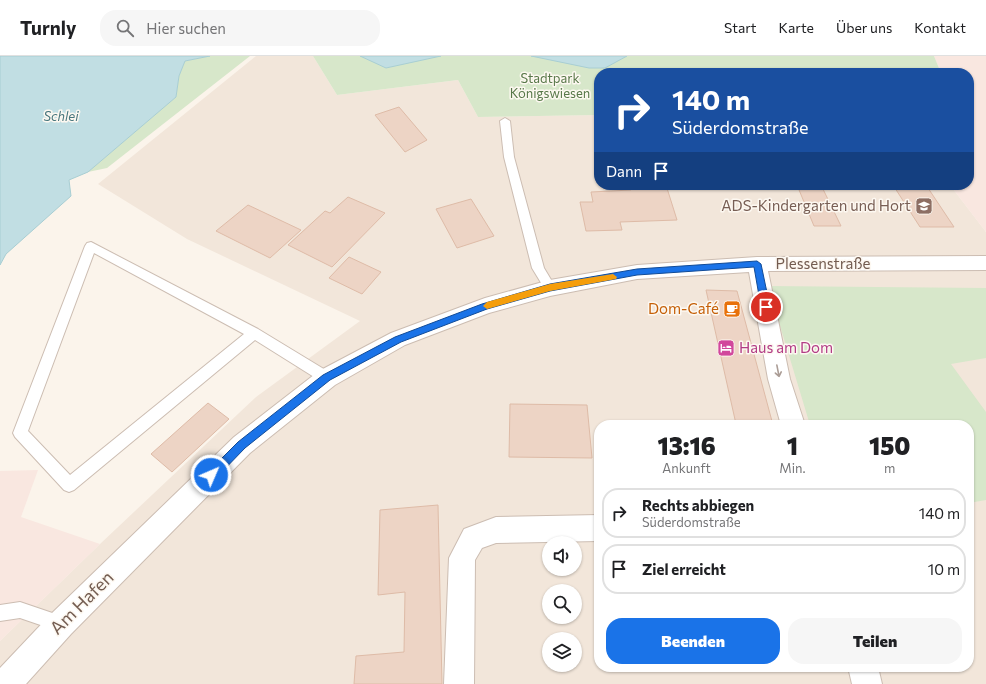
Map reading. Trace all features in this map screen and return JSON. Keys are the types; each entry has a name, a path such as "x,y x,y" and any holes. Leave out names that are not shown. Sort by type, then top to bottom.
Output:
{"street":[{"name":"Plessenstraße","path":"161,525 242,445 327,378 398,339 485,306 550,288 637,272 757,264 986,263"},
{"path":"757,264 779,379 791,420"},
{"name":"Am Hafen","path":"6,684 61,624 161,525"},
{"path":"459,684 462,558 473,538 496,530 594,528"},
{"path":"864,672 867,684"}],"lane":[{"path":"505,122 509,157 538,268 550,288"},
{"path":"254,332 69,485 20,433 91,246 254,332 327,378"},
{"path":"0,613 20,610 61,624"}],"shaded area":[{"path":"256,56 313,56 337,95 458,80 478,117 594,115 594,190 954,190 986,232 986,684 0,684 0,641 100,544 256,397 360,321 187,239 98,184"},
{"path":"934,56 986,56 986,232 954,190 974,190 974,68 939,68"},
{"path":"38,470 21,517 100,544 0,641 0,471"}],"green space":[{"path":"210,56 250,56 107,168 88,172 176,97 179,76 185,61"},
{"name":"Stadtpark Königswiesen","path":"313,56 934,56 939,68 594,68 594,115 478,117 458,80 337,95"},
{"path":"768,286 986,288 986,358 951,364 986,412 986,500 974,502 974,420 808,420"}],"water":[{"name":"Schlei","path":"0,56 210,56 185,61 179,76 176,97 88,172 69,180 71,196 6,254 0,265"},
{"path":"360,56 441,56 386,68"},
{"path":"531,56 627,56 605,68 589,68"}],"building":[{"path":"399,107 427,140 405,152 375,115"},
{"path":"668,190 677,220 620,222 622,230 586,231 580,202 593,202 591,192"},
{"path":"799,190 823,190 841,226 814,226"},
{"name":"ADS-Kindergarten und Hort","path":"896,190 929,190 954,227 920,227"},
{"path":"348,197 385,213 332,267 288,245 325,211 330,213"},
{"path":"471,199 494,236 457,248 436,209"},
{"path":"248,205 301,230 270,258 216,231"},
{"path":"349,257 381,272 362,294 329,278"},
{"path":"706,290 737,291 772,420 735,420"},
{"path":"208,403 229,419 172,472 151,454"},
{"path":"510,404 587,405 592,458 509,457"},
{"path":"438,505 442,684 354,684 356,656 404,652 405,592 378,595 380,510"}],"slow traffic":[{"path":"487,306 550,288 613,277"}],"place":[{"name":"ADS-Kindergarten und Hort","path":"924,206"},
{"name":"Dom-Café","path":"732,309"},
{"name":"Haus am Dom","path":"726,348"}],"route":[{"path":"211,475 242,445 327,378 398,339 485,306 550,288 637,272 757,264 766,307"}]}
